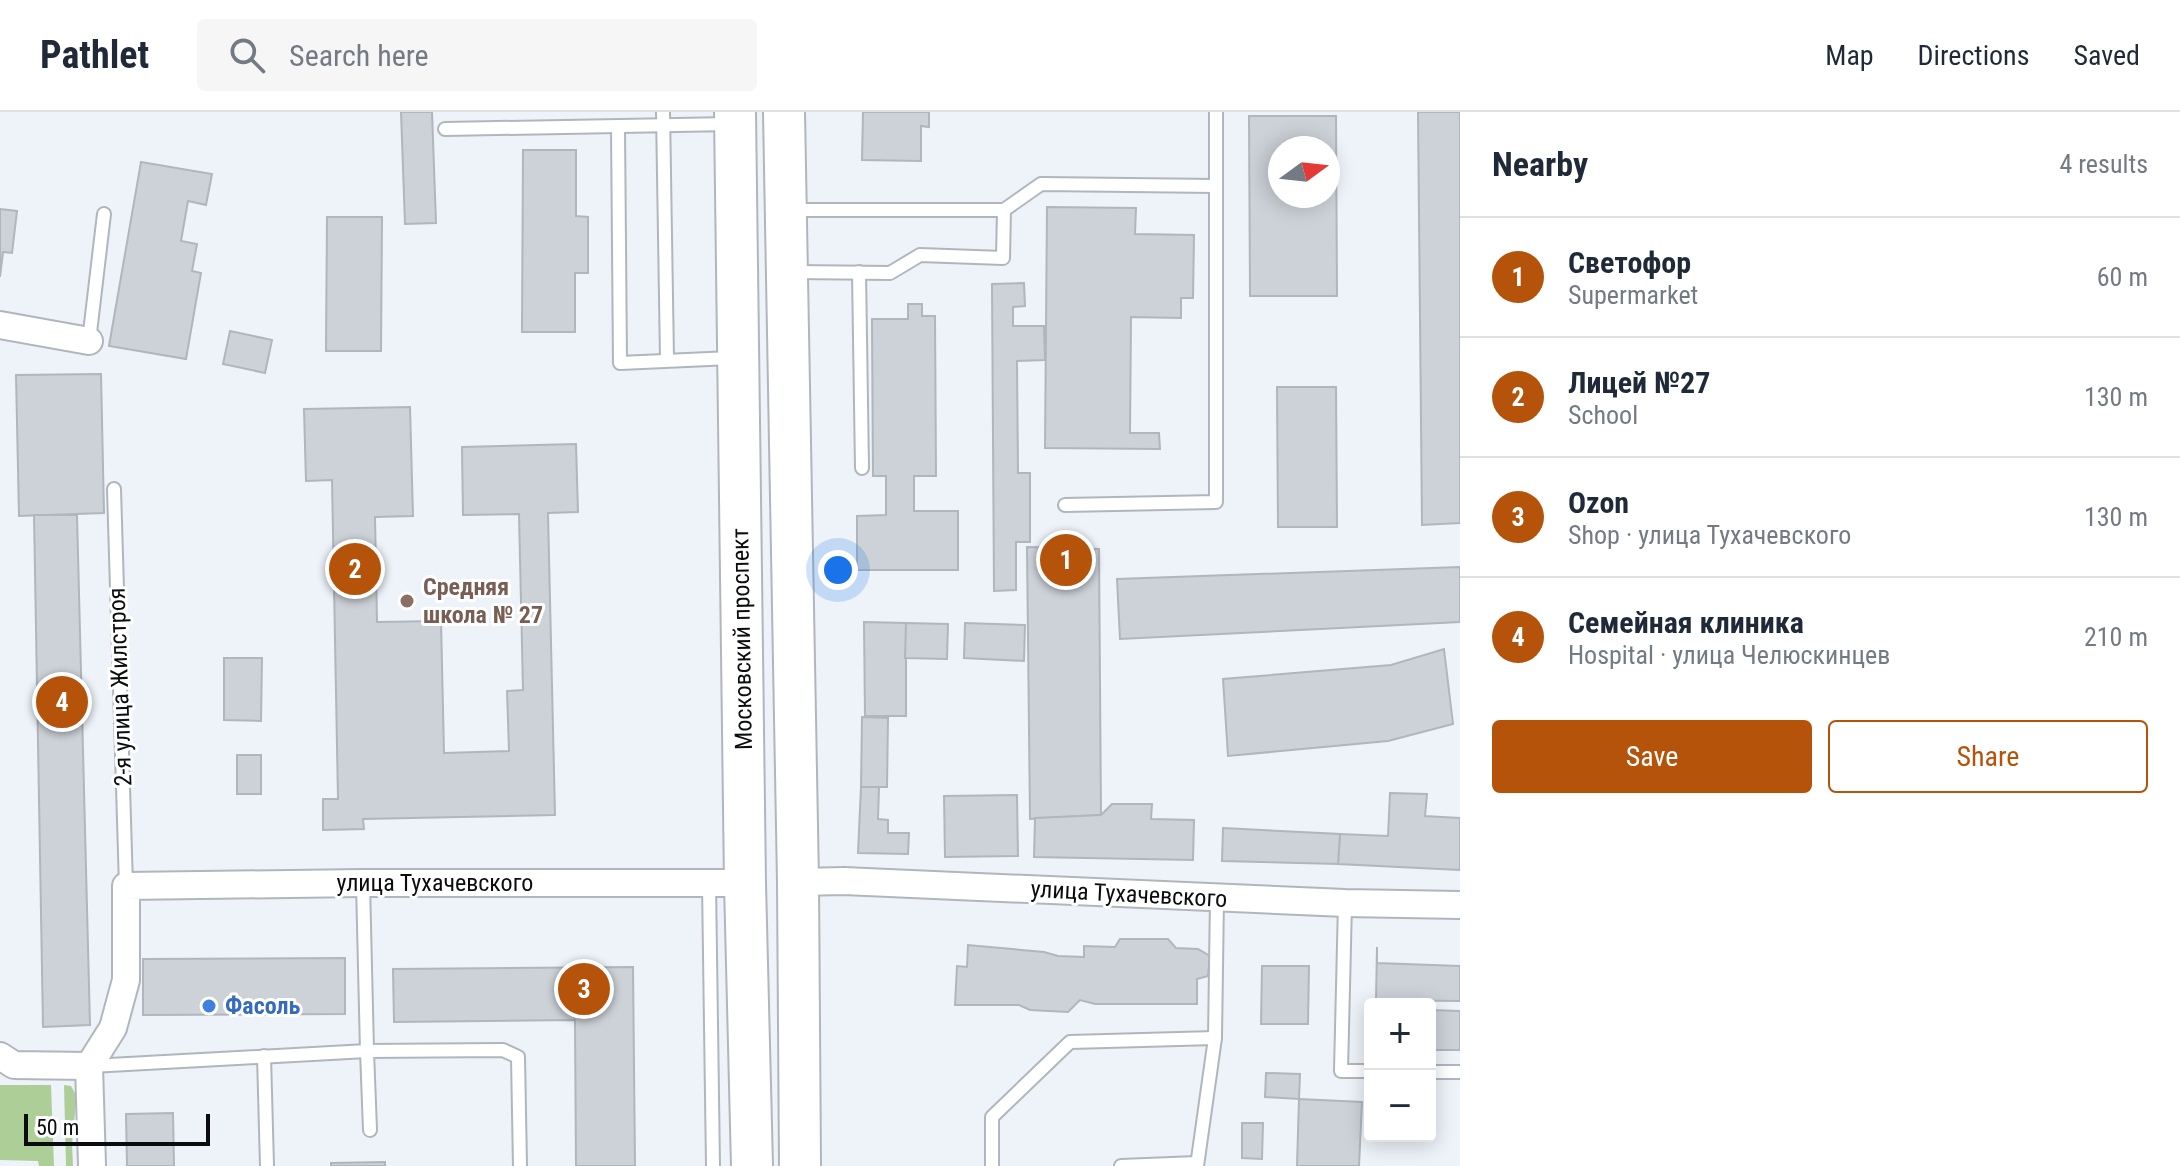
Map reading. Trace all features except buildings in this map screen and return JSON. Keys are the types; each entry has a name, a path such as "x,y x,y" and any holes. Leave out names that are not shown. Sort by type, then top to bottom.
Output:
{"main road":[{"path":"784,112 800,1166"},
{"name":"Московский проспект","path":"735,118 738,358 727,883 752,1166"},
{"path":"727,883 798,882"}],"street":[{"path":"0,325 89,341"},
{"name":"улица Тухачевского","path":"798,882 844,881 1345,903 1460,905"},
{"name":"улица Тухачевского","path":"126,886 727,883"},
{"path":"92,1166 89,1066 113,1028 126,980 126,886"},
{"path":"0,1056 14,1065 89,1066"}],"lane":[{"path":"663,112 667,359"},
{"path":"1065,505 1216,502 1216,112"},
{"path":"445,129 663,126 735,118"},
{"path":"618,127 620,363 738,358"},
{"path":"786,210 1004,210 1041,184 1216,186"},
{"path":"787,272 890,273 920,255 1003,258 1004,210"},
{"path":"89,341 104,214"},
{"path":"859,272 862,468"},
{"name":"2-я улица Жилстроя","path":"114,489 126,886"},
{"path":"363,883 370,1130"},
{"path":"713,1166 727,883"},
{"path":"1121,1166 1197,1164 1215,1038 1217,897"},
{"path":"1345,903 1341,1071 1364,1071"},
{"path":"992,1166 992,1117 1070,1042 1215,1038"},
{"path":"89,1066 367,1051 503,1050 518,1057 520,1166"},
{"path":"264,1056 267,1166"},
{"path":"1436,1072 1460,1072"}],"green space":[{"path":"0,1085 51,1085 54,1166 39,1166 38,1161 0,1160"},
{"path":"64,1085 71,1086 76,1095 73,1166 66,1166"}],"place":[{"name":"Светофор","path":"1066,560"},
{"name":"Лицей №27","path":"355,569"},
{"name":"Средняя школа № 27","path":"407,601"},
{"name":"Семейная клиника","path":"62,702"},
{"name":"Ozon","path":"584,989"},
{"name":"Фасоль","path":"209,1006"}]}
